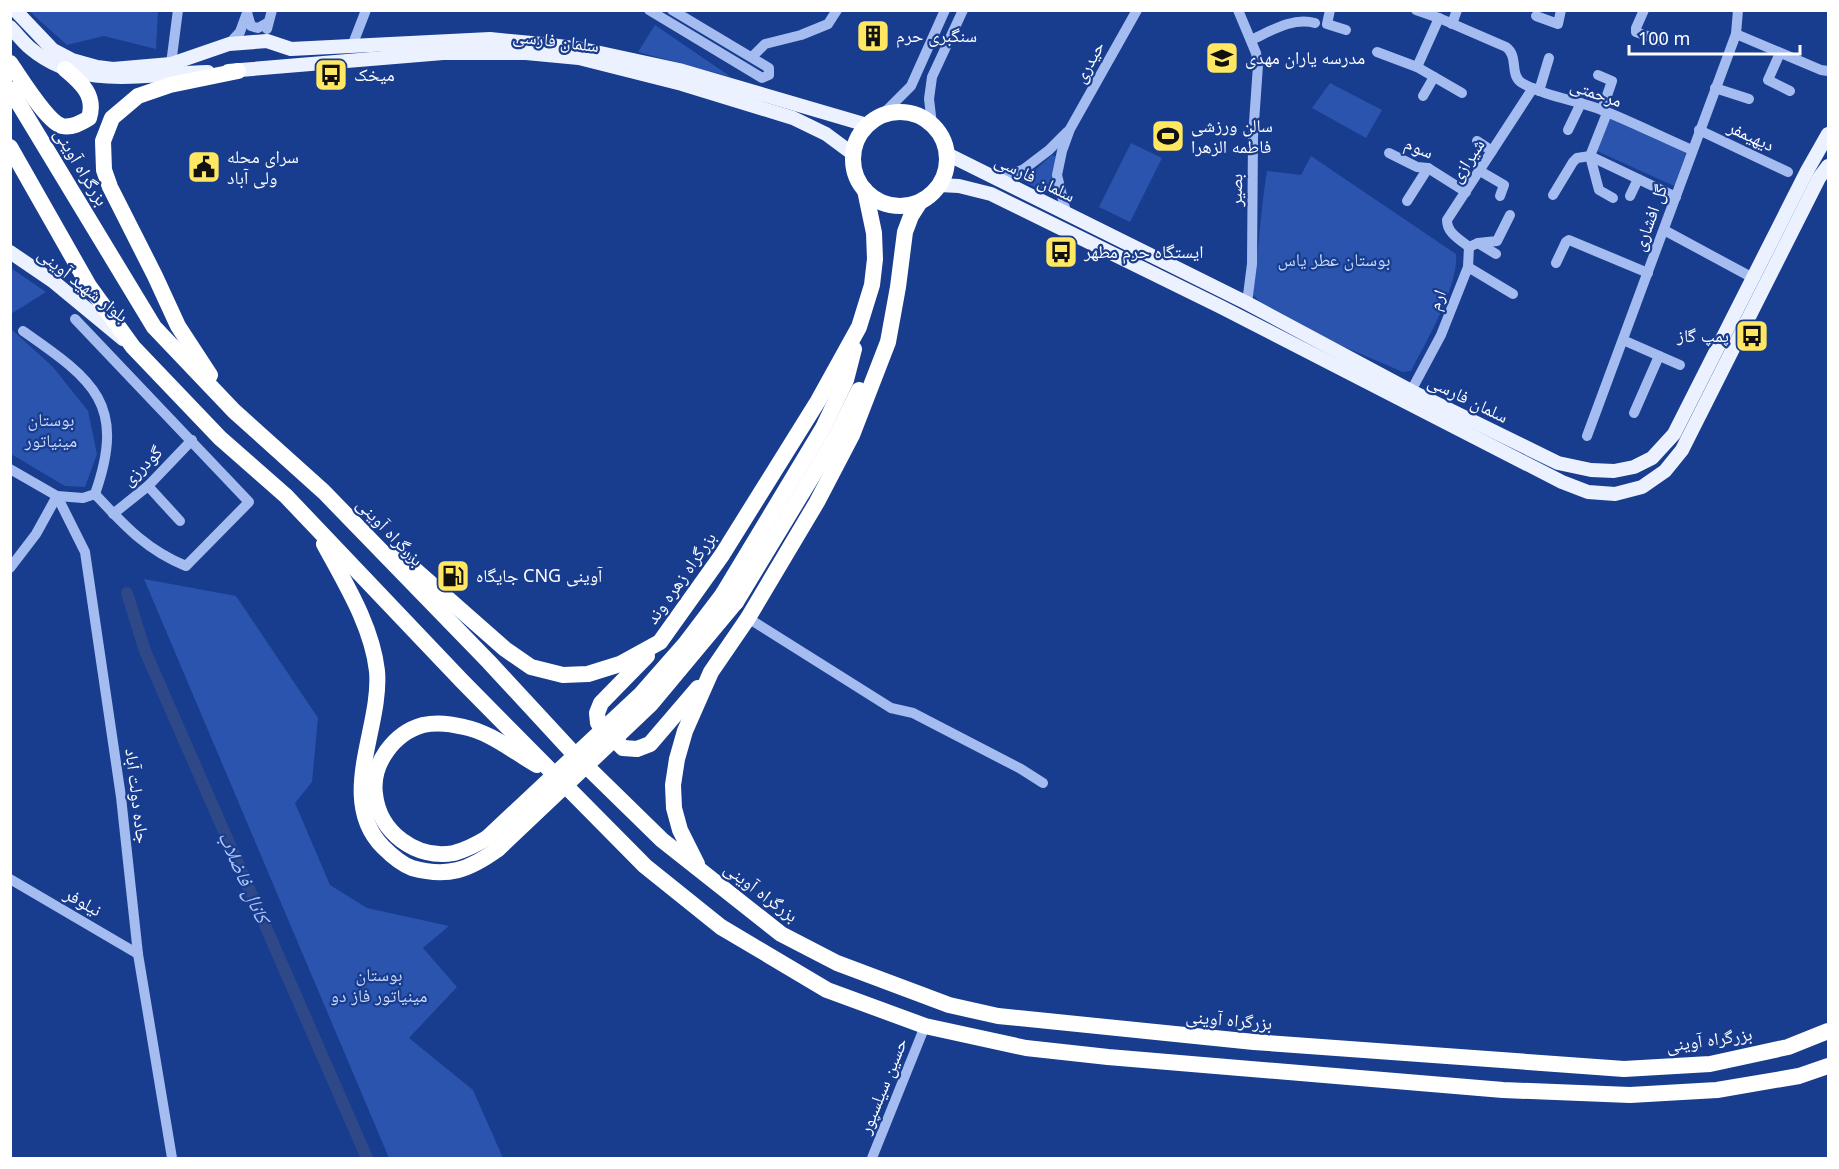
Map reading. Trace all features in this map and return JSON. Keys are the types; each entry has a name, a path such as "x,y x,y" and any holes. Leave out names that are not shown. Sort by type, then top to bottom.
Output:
{"highway":[{"path":"10,63 48,116 59,126 74,126 89,118 92,109 91,99 80,82 65,69"},
{"path":"234,411 178,326 110,187 102,153 103,141 112,118 138,96 170,85 238,71"},
{"name":"بزرگراه آوینی","path":"10,89 154,327 234,411 324,492 575,755 662,840 781,934 837,963 950,1005 998,1016 1254,1042 1624,1069 1710,1064 1788,1047 1828,1031"},
{"path":"895,112 909,112 932,124 945,143 947,154 944,176 939,185 920,202 909,205 886,204 876,200 865,190 855,174 853,154 855,143 867,125 882,115 895,112"},
{"path":"10,147 89,286 133,347 220,438 286,496 462,681 645,866 722,927 827,990 925,1026 1026,1048 1503,1090 1630,1095 1717,1090 1798,1076 1828,1066"},
{"name":"بزرگراه زهره وند","path":"730,598 823,428 846,380 872,285 874,233 865,190"},
{"name":"بزرگراه زهره وند","path":"702,873 680,830 674,808 673,785 685,730 711,672 748,618 817,502 852,435 888,342 905,232 920,202"},
{"name":"بزرگراه زهره وند","path":"365,534 385,542 505,650 531,667 562,675 588,674 620,664 660,642 722,555 818,401 859,327"},
{"name":"بزرگراه زهره وند","path":"492,844 651,704 730,598 836,437 862,385 888,342"},
{"path":"316,527 355,604 374,652 377,673 376,694 361,787 362,808 376,841 390,855 407,866 429,872 453,871 476,865 492,844"},
{"path":"660,642 601,703 597,713 598,723 623,748 637,749 650,744 711,672"},
{"path":"492,844 454,853 434,854 414,849 397,837 387,826 374,794 376,775 389,747 404,734 423,725 445,723 467,727 490,737 559,779"}],"main road":[{"name":"سلمان فارسی","path":"15,10 53,50 72,60 97,67 113,69 171,64 229,44 267,41 291,49 490,39 582,50 679,70 867,125"},
{"path":"10,27 29,47 46,60 65,69"},
{"name":"سلمان فارسی","path":"65,69 94,77 111,78 238,71 443,53 526,53 579,58 663,79 793,118 826,134 853,154"},
{"name":"سلمان فارسی","path":"947,154 1247,303 1411,391 1557,463 1591,470 1614,471 1634,467 1652,458 1674,434 1828,134"},
{"name":"سلمان فارسی","path":"939,185 959,186 991,195 1221,307 1562,482 1588,492 1615,494 1642,487 1650,482 1665,471 1682,450 1819,178 1828,165"},
{"name":"بلوار شهید آوینی","path":"10,252 54,282 133,347"}],"street":[{"path":"171,64 178,10"},
{"path":"267,41 267,23 272,10"},
{"path":"351,46 366,10"},
{"path":"649,10 762,78 769,75 769,68 672,10"},
{"path":"752,57 765,44 801,35 828,24 837,10"},
{"path":"882,115 911,86 945,10"},
{"path":"932,124 929,99 932,77 963,10"},
{"name":"حیدری","path":"1070,129 1137,10"},
{"name":"بصیر","path":"1238,10 1251,40 1258,65 1259,79 1254,137 1252,264 1247,303"},
{"path":"1330,10 1327,24 1346,30"},
{"path":"1416,10 1511,51 1514,55 1516,77 1536,90"},
{"path":"1452,24 1457,10"},
{"path":"1536,16 1558,24 1561,10"},
{"name":"گل افشاری","path":"1587,436 1736,34 1738,10"},
{"path":"247,12 251,26 258,28 267,23"},
{"path":"229,44 240,32 247,12"},
{"path":"1639,12 1636,32 1664,42"},
{"path":"1417,67 1438,18"},
{"path":"1251,40 1292,22 1315,23"},
{"path":"1736,34 1828,71"},
{"path":"1377,52 1417,67 1462,93"},
{"path":"1780,53 1768,80 1790,91"},
{"name":"شیرازی","path":"1473,245 1451,233 1447,220 1492,151 1536,90 1549,58"},
{"path":"1598,75 1612,81 1590,156 1599,190 1613,198"},
{"path":"1424,96 1434,77"},
{"path":"1715,88 1749,99"},
{"name":"مرحمتی","path":"1536,90 1604,111 1692,150"},
{"path":"1568,130 1581,104"},
{"path":"998,180 1024,169 1049,150 1070,129"},
{"path":"1066,212 1057,175 1062,150 1070,129"},
{"name":"دیهیمفر","path":"1699,130 1788,172"},
{"path":"1477,141 1492,151"},
{"name":"سوم","path":"1389,153 1417,166 1428,168 1466,192"},
{"path":"1554,195 1573,162 1577,158 1590,156 1677,197"},
{"path":"1407,201 1428,168"},
{"path":"1480,171 1504,185 1500,196"},
{"path":"1630,196 1638,179"},
{"path":"1473,245 1497,241 1510,222"},
{"path":"1664,230 1753,278"},
{"path":"1556,263 1569,240 1648,273"},
{"path":"1473,245 1496,254"},
{"name":"ارم","path":"1411,391 1441,335 1468,267 1473,245"},
{"path":"1468,267 1513,294"},
{"path":"75,319 249,502 186,566 164,557 146,544 95,494"},
{"path":"23,331 62,358 95,390 105,408 108,424 107,445 95,494"},
{"path":"1623,340 1680,365"},
{"path":"1634,413 1659,356"},
{"name":"گودرزی","path":"113,514 148,486 192,440"},
{"path":"10,470 57,496 83,498 95,494"},
{"path":"148,486 180,521"},
{"path":"10,568 36,534 57,496"},
{"name":"جاده دولت آباد","path":"57,496 85,552 121,797 138,954 172,1158"},
{"path":"748,618 891,708 913,713 1021,769 1043,783"},
{"name":"نیلوفر","path":"10,879 138,954"},
{"name":"حسین سیلسپور","path":"872,1158 925,1026"}],"green space":[{"path":"29,11 158,11 156,49 104,36 67,45"},
{"path":"655,25 731,77 638,52"},
{"path":"1330,83 1382,110 1366,138 1312,108"},
{"path":"1609,118 1686,153 1674,186 1597,151"},
{"path":"1131,143 1162,158 1130,222 1099,207"},
{"path":"1052,155 1056,156 1052,179 1058,198 1017,177 1035,170"},
{"name":"بوستان عطر یاس","path":"1311,156 1456,254 1456,267 1447,297 1411,371 1403,372 1326,339 1261,303 1252,294 1267,171 1301,175"},
{"path":"11,268 46,292 11,314"},
{"name":"بوستان مینیاتور","path":"10,328 53,367 88,411 97,454 85,487 65,486 11,454"},
{"name":"بوستان مینیاتور فاز دو","path":"144,579 236,596 318,718 312,782 295,803 330,885 367,908 449,926 423,948 457,987 409,1038 473,1090 503,1158 389,1158"}],"waterway":[{"name":"کانال فاضلاب","path":"127,593 145,651 367,1158"}],"place":[{"name":"سنگبری حرم","path":"873,36"},
{"name":"مدرسه یاران مهدی","path":"1222,58"},
{"name":"میخک","path":"331,75"},
{"name":"سالن ورزشی فاطمه الزهرا","path":"1168,136"},
{"name":"سرای محله ولی آباد","path":"204,167"},
{"name":"ایستگاه حرم مطهر","path":"1061,252"},
{"name":"پمپ گاز","path":"1752,336"},
{"name":"جایگاه CNG آوینی","path":"453,576"}]}
